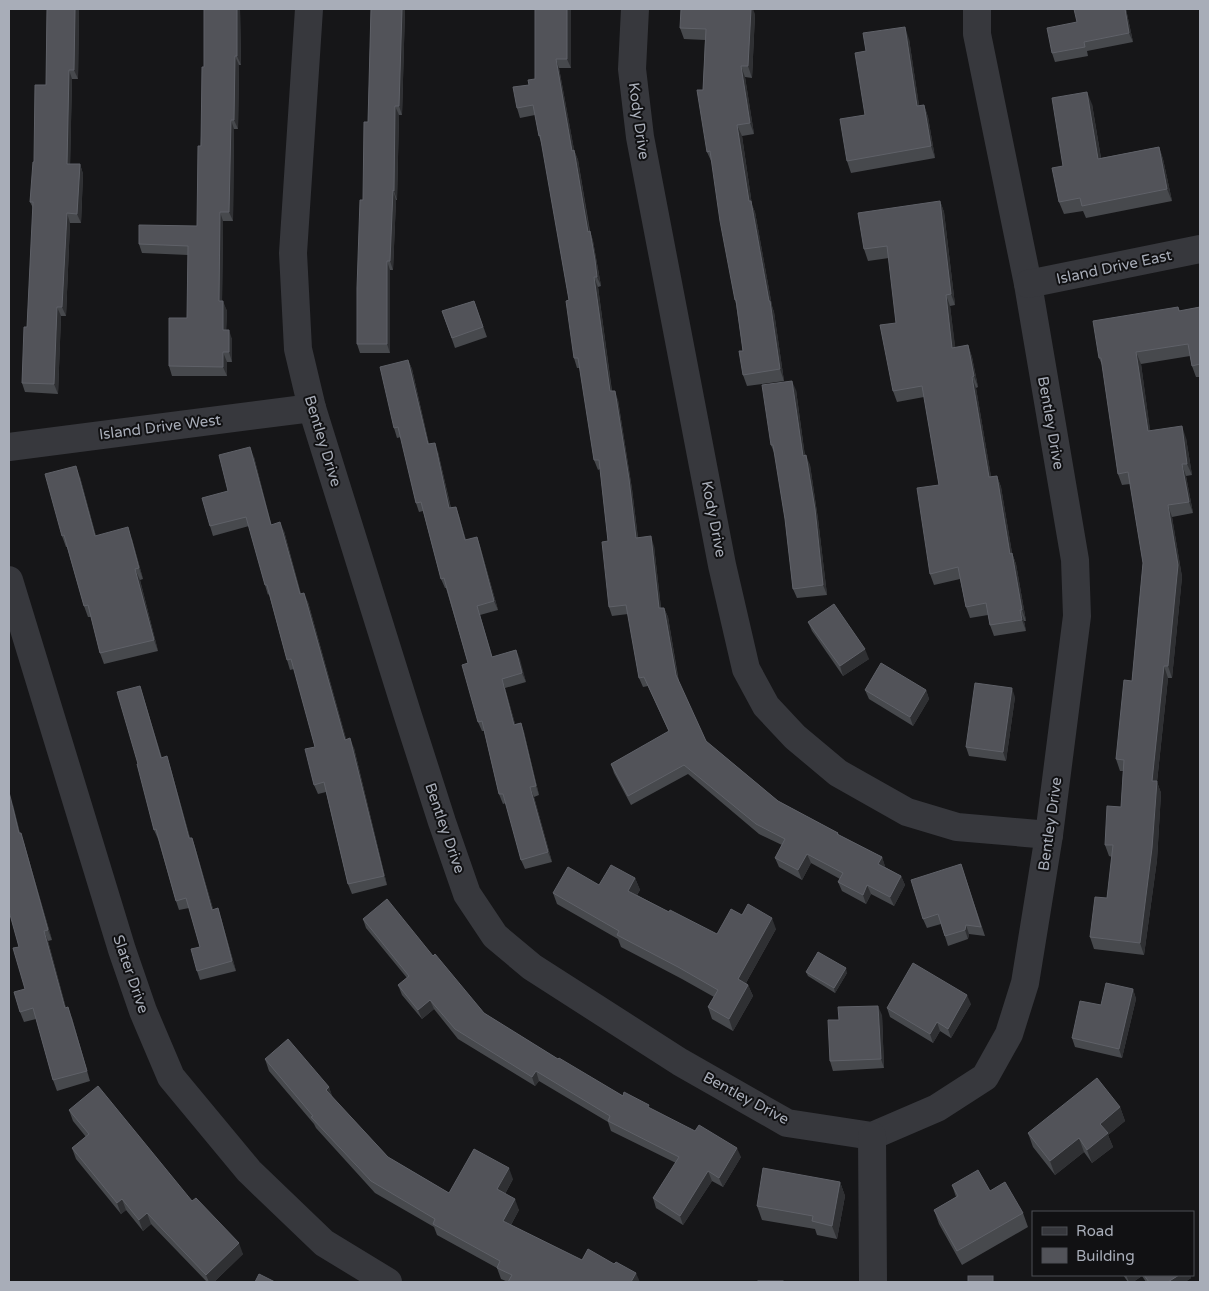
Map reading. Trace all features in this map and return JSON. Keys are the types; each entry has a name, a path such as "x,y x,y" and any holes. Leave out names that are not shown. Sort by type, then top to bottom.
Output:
{"street":[{"name":"Bentley Drive","path":"309,9 293,253 298,349 312,408 408,716 468,894 495,936 532,967 680,1062 787,1123 872,1136 937,1108 985,1077 1009,1034 1025,983 1049,835 1076,616 1075,560 1028,284 977,34 977,9"},
{"name":"Kody Drive","path":"635,9 632,69 640,136 722,565 746,668 766,706 795,737 838,773 908,812 957,828 1049,835"},
{"name":"Island Drive East","path":"1028,284 1200,249"},
{"name":"Island Drive West","path":"9,447 312,408"},
{"name":"Slater Drive","path":"9,580 122,950 143,1011 171,1077 249,1171 324,1243 388,1282"},
{"path":"872,1136 873,1282"}],"building":[{"path":"47,9 75,9 74,70 69,70 67,164 80,164 77,214 67,213 62,307 57,307 54,384 22,383 24,327 27,327 33,202 30,202 34,162 35,85 46,85"},
{"path":"204,9 237,9 237,56 235,56 234,120 231,120 229,212 220,212 219,301 223,301 223,330 229,330 229,352 223,352 223,367 169,366 169,318 187,318 188,246 139,244 139,225 197,226 198,146 201,146 202,67 204,67"},
{"path":"371,9 402,9 399,106 395,106 394,191 390,261 387,261 387,344 357,344 360,200 363,200 364,122 368,122"},
{"path":"535,9 567,9 567,59 556,59 572,151 574,150 588,232 590,231 595,260 597,277 594,277 610,391 615,391 636,538 651,536 659,608 664,608 676,675 706,741 778,801 882,857 878,864 901,876 890,897 867,885 863,895 838,882 843,873 807,854 798,870 775,858 785,839 756,824 684,765 628,796 611,764 669,731 644,677 639,678 626,605 609,607 602,542 608,541 599,460 594,460 578,358 574,358 566,301 569,300 540,135 533,105 517,108 513,87 529,85 528,80 535,79"},
{"path":"681,9 751,9 748,66 741,66 750,123 737,125 749,201 751,201 770,301 780,369 743,375 739,351 743,351 736,300 720,221 710,151 707,152 697,90 703,90 706,29 680,28"},
{"path":"1074,9 1125,9 1129,33 1084,42 1085,47 1052,53 1047,28 1077,22"},
{"path":"905,27 917,106 924,105 931,146 847,161 840,119 865,115 855,53 866,51 863,33"},
{"path":"1087,92 1098,159 1159,147 1167,189 1082,206 1080,198 1059,202 1052,168 1063,166 1052,98"},
{"path":"940,201 951,294 946,295 952,348 968,345 989,477 997,476 1010,554 1012,553 1022,610 1020,610 1022,620 990,625 986,603 966,607 958,567 930,574 917,488 939,485 922,386 893,391 880,325 896,323 887,246 864,249 858,213"},
{"path":"474,301 483,327 452,338 442,311"},
{"path":"1178,307 1179,311 1200,307 1200,364 1192,366 1188,344 1136,352 1148,431 1182,426 1187,464 1182,464 1189,502 1168,505 1178,565 1168,666 1164,666 1152,781 1157,781 1152,848 1140,943 1090,937 1095,897 1107,898 1113,845 1105,845 1107,806 1121,807 1124,760 1116,759 1124,680 1132,681 1143,563 1128,472 1118,474 1101,358 1099,358 1093,321"},
{"path":"408,360 428,444 435,443 449,508 456,507 465,540 477,537 494,601 477,606 492,657 516,650 522,673 502,679 514,725 521,723 536,786 530,787 548,852 521,860 503,794 499,794 482,721 478,722 462,665 468,663 444,578 441,579 421,502 416,503 398,427 394,428 380,367"},
{"path":"792,381 803,456 806,455 815,509 823,585 793,589 785,519 762,385"},
{"path":"250,447 271,525 280,522 300,594 304,593 345,740 350,738 384,876 348,884 324,782 314,785 305,749 315,747 291,659 287,660 246,517 210,526 202,498 228,491 219,455"},
{"path":"76,466 95,536 128,527 139,568 135,569 154,640 100,653 88,605 84,606 45,474"},
{"path":"834,604 865,649 840,666 808,622"},
{"path":"881,663 926,690 910,717 865,690"},
{"path":"975,683 1012,688 1003,752 966,747"},
{"path":"140,686 161,758 167,756 189,838 192,838 212,910 218,908 232,961 197,971 191,949 200,947 186,898 176,901 156,829 154,830 138,764 117,692"},
{"path":"9,792 19,833 21,833 48,930 44,931 65,1008 68,1007 87,1071 53,1080 33,1008 20,1012 14,992 25,989 13,948 19,947 9,911"},
{"path":"961,864 981,927 966,925 965,930 945,936 938,914 923,919 911,880"},
{"path":"611,865 635,878 628,891 717,934 731,909 742,915 748,904 772,918 738,979 748,985 729,1019 708,1007 718,990 617,935 619,931 553,893 568,867 599,885"},
{"path":"387,899 433,956 435,954 484,1013 558,1059 623,1096 624,1092 649,1105 648,1107 695,1131 699,1125 737,1148 719,1178 708,1171 680,1216 653,1198 679,1157 608,1121 610,1116 536,1071 532,1077 455,1029 430,1000 418,1010 398,985 409,976 363,919"},
{"path":"818,952 846,968 834,988 806,972"},
{"path":"913,963 967,995 948,1029 937,1022 930,1034 887,1008"},
{"path":"1106,983 1133,989 1119,1049 1072,1038 1080,1001 1101,1005"},
{"path":"878,1006 881,1059 830,1061 828,1020 839,1020 838,1007"},
{"path":"288,1039 329,1087 326,1090 388,1157 449,1193 474,1149 509,1168 497,1189 515,1199 503,1221 582,1260 588,1249 614,1264 616,1262 636,1273 631,1282 508,1282 512,1275 497,1268 500,1261 433,1224 435,1219 371,1181 311,1117 313,1116 265,1059"},
{"path":"1097,1078 1120,1107 1100,1124 1108,1133 1087,1150 1079,1138 1050,1161 1028,1133"},
{"path":"98,1086 192,1201 196,1198 239,1243 206,1275 147,1213 139,1220 122,1199 117,1203 72,1148 89,1134 69,1110"},
{"path":"763,1168 840,1182 832,1226 812,1221 813,1216 757,1206"},
{"path":"978,1170 990,1191 1005,1182 1023,1213 957,1251 934,1210 958,1196 952,1185"},
{"path":"259,1274 275,1282 255,1282"},
{"path":"968,1276 993,1276 993,1282 968,1282"},
{"path":"1145,1276 1177,1276 1168,1282 1149,1282"},
{"path":"783,1281 783,1282 758,1282"}]}
